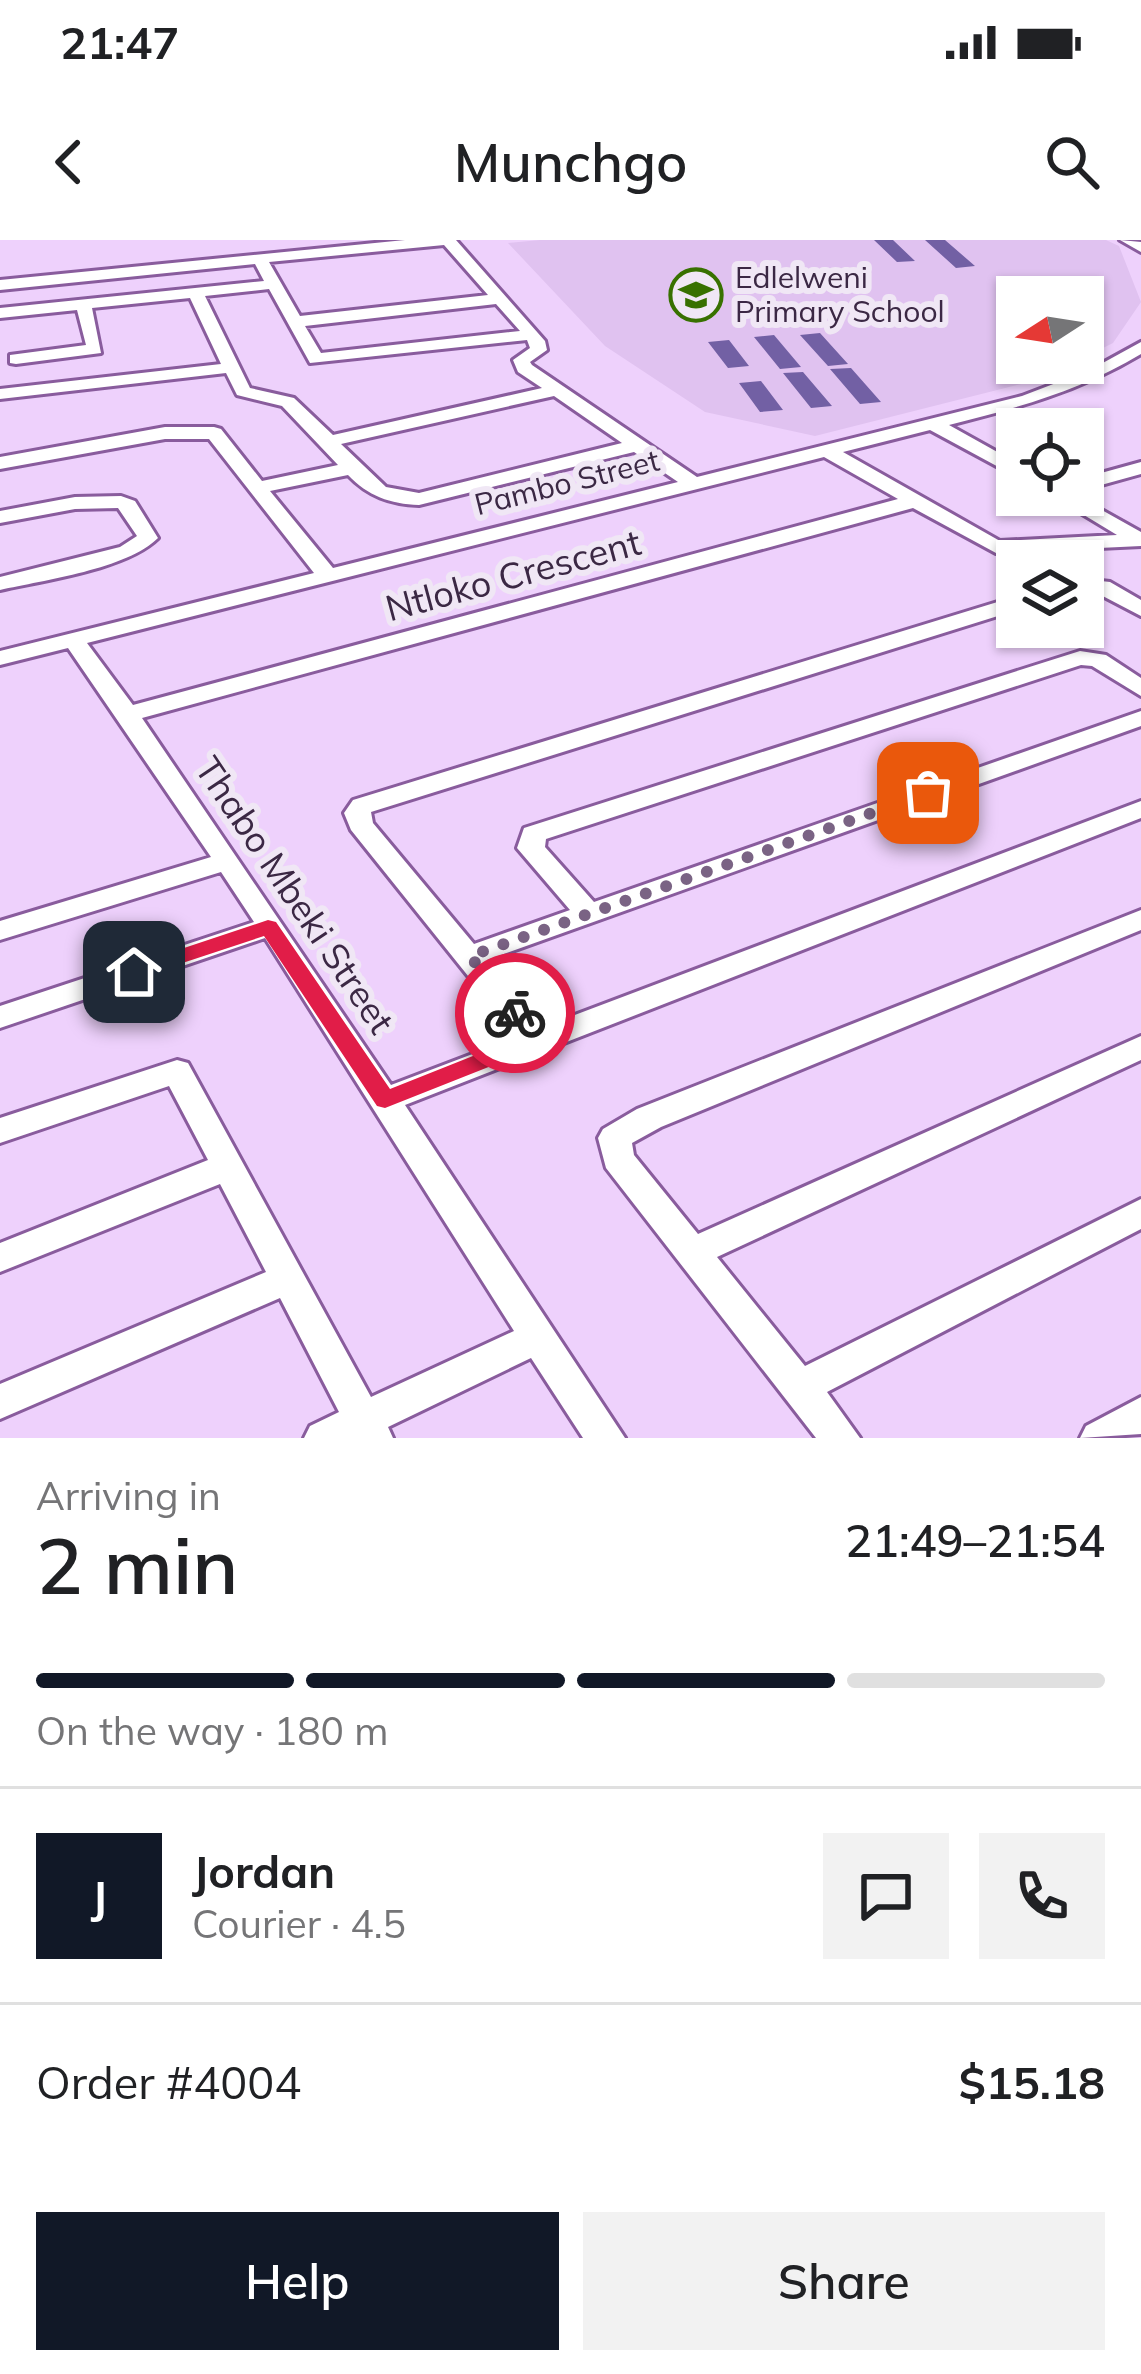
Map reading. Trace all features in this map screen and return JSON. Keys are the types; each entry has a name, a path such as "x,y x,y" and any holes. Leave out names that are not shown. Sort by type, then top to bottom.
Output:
{"street":[{"path":"0,285 260,260 349,245 448,240 540,347 520,362 554,391 693,483"},
{"path":"1127,240 1141,248"},
{"path":"260,260 314,358 530,335"},
{"path":"0,313 275,284"},
{"path":"195,292 243,392 286,400 352,468 388,496 409,500 634,446"},
{"path":"295,322 496,299"},
{"path":"16,359 95,349 83,304"},
{"name":"Pambo Street","path":"0,658 1051,393 1141,347"},
{"path":"0,394 228,368"},
{"path":"327,442 554,391"},
{"path":"931,423 996,459"},
{"path":"0,463 166,433 220,435 327,574"},
{"path":"826,450 1002,548 1141,540"},
{"path":"260,488 352,468"},
{"path":"1104,478 1141,468"},
{"name":"Ntloko Crescent","path":"128,714 915,501"},
{"path":"0,517 75,503 121,502 128,505 148,538 127,551 0,584"},
{"path":"1098,516 1141,540"},
{"path":"1104,587 1141,609"},
{"path":"536,1040 360,824 357,813 362,806 996,610"},
{"name":"Thabo Mbeki Street","path":"73,639 128,714 605,1438"},
{"path":"587,912 531,848 534,834 1080,658 1098,660 1141,688"},
{"path":"470,956 1141,718"},
{"path":"385,1100 1141,809"},
{"path":"0,931 225,862"},
{"path":"840,1438 618,1159 615,1138 624,1130 1141,919"},
{"path":"0,1018 268,927"},
{"path":"692,1252 1141,1047"},
{"path":"0,1131 176,1070 369,1429"},
{"path":"0,1258 231,1166"},
{"path":"802,1386 1141,1213"},
{"path":"0,1402 287,1279"},
{"path":"324,1438 369,1429 537,1337"},
{"path":"1100,1438 1141,1414"}],"shaded area":[{"name":"Edlelweni Primary School","path":"1106,240 1119,246 1141,302 1113,343 1104,348 1104,276 996,276 996,384 1021,384 815,436 705,412 605,346 508,243"}],"building":[{"path":"874,240 893,240 915,261 897,262"},
{"path":"925,240 945,240 975,266 956,268"},
{"path":"820,333 848,364 828,366 800,335"},
{"path":"774,335 801,367 780,369 754,337"},
{"path":"729,340 749,366 728,368 708,342"},
{"path":"851,368 881,402 860,404 830,369"},
{"path":"803,372 832,406 811,408 783,373"},
{"path":"761,381 783,410 760,412 739,383"}],"way so far":[{"path":"515,1013 470,956 928,793"}],"place":[{"name":"Edlelweni Primary School","path":"696,295"}],"route":[{"path":"134,972 268,927 385,1100 536,1040 515,1013"}]}
